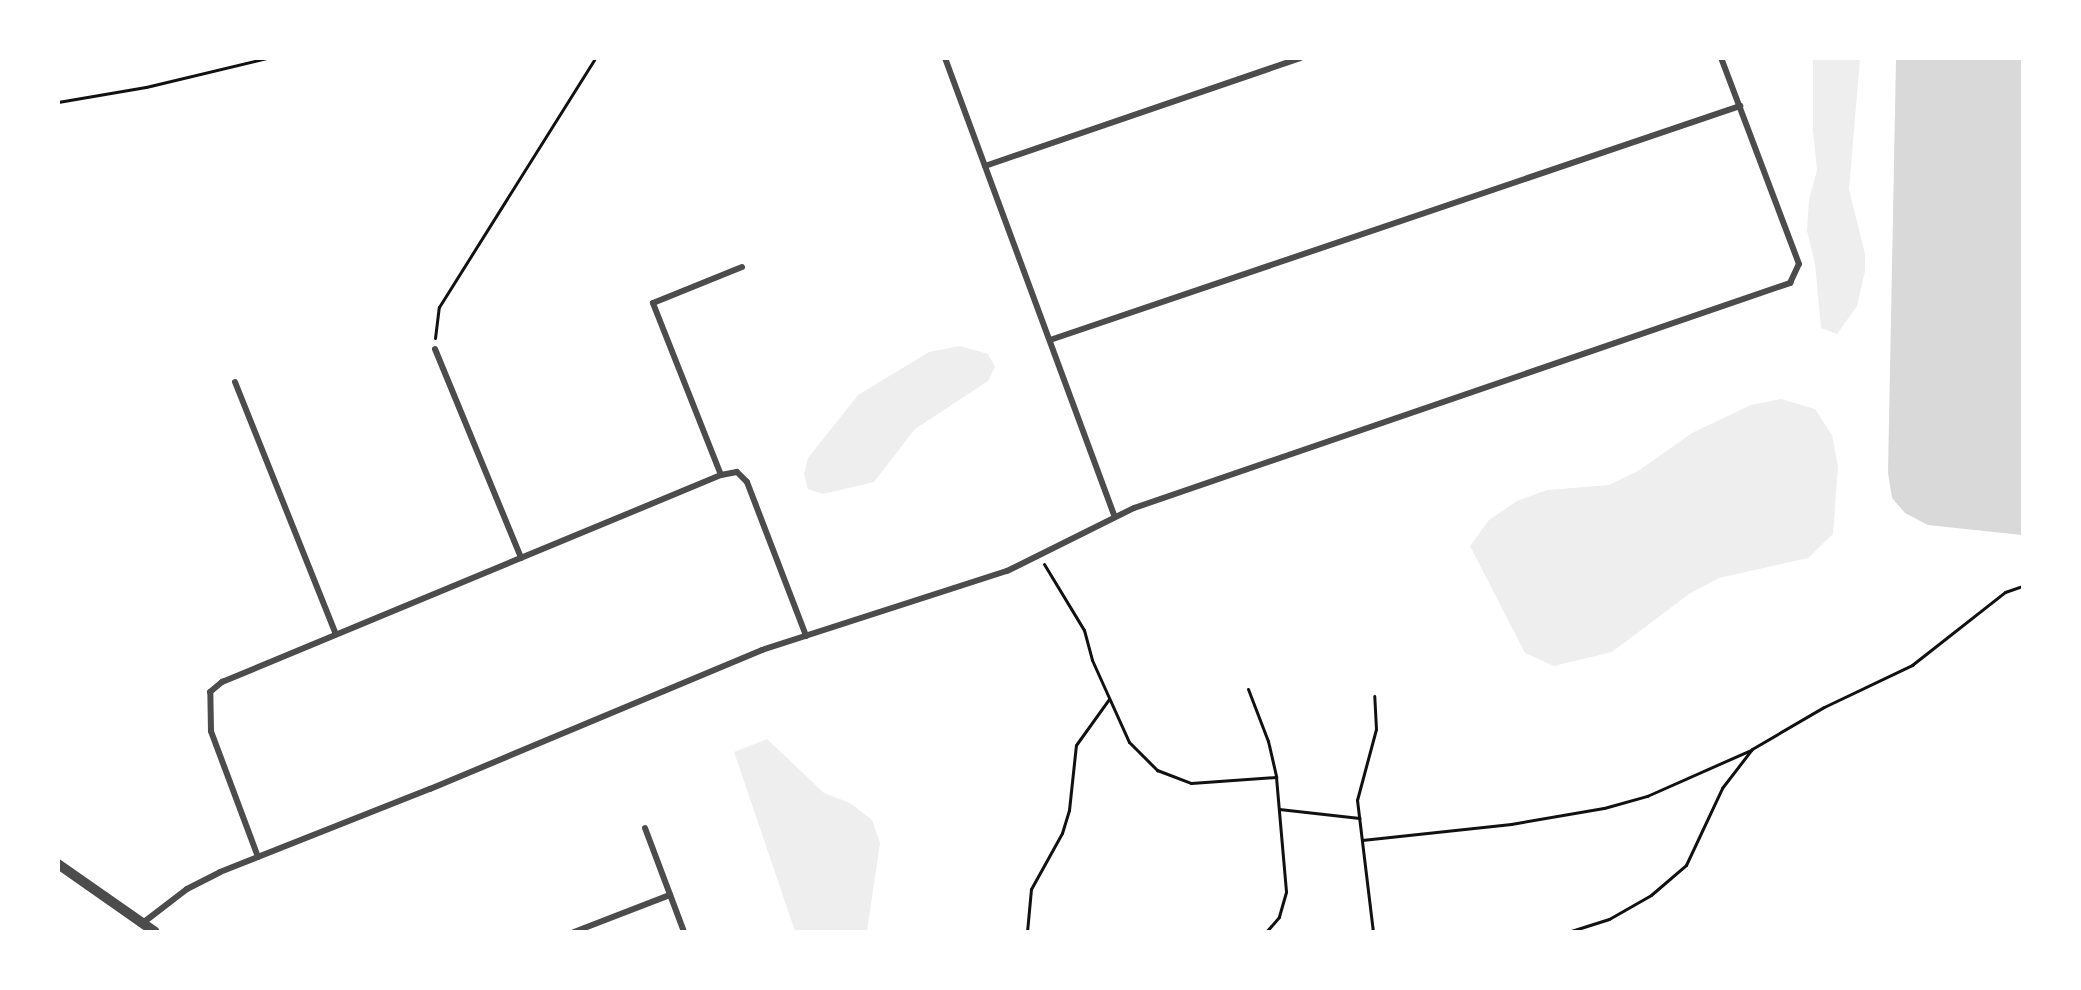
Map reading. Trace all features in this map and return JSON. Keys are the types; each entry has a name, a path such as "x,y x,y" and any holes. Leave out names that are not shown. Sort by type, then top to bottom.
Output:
{"street":[{"path":"945,58 1115,517"},
{"path":"985,166 1300,58"},
{"path":"144,922 187,889 258,857 762,650 1040,558 1115,517 1790,283 1799,264 1721,58"},
{"path":"1050,340 1740,106"},
{"path":"721,475 653,303 742,267"},
{"path":"435,349 521,558"},
{"path":"235,382 336,634"},
{"path":"258,857 211,731 210,692 222,682 721,475 737,472 747,482 806,636"},
{"path":"645,828 684,932"},
{"path":"58,864 144,922 155,932"},
{"path":"574,932 670,895"}],"path":[{"path":"58,102 146,87 267,58"},
{"path":"435,349 439,306 567,98 595,58"},
{"path":"1040,558 1084,630 1109,699 1129,742 1157,770 1191,783 1276,777"},
{"path":"1362,840 1511,824 1604,808 1647,796 1752,749 1824,707 1912,665 2005,592 2022,586"},
{"path":"1248,689 1268,741 1276,777 1286,892 1279,917 1266,932"},
{"path":"1373,932 1357,800 1376,729 1374,696"},
{"path":"1027,932 1031,890 1062,833 1069,810 1076,745 1109,699"},
{"path":"1568,932 1609,919 1652,895 1686,865 1722,788 1752,749"},
{"path":"1279,809 1359,818"}],"shaded area":[{"path":"1813,59 1860,59 1849,189 1865,254 1865,271 1857,306 1837,334 1821,328 1815,263 1807,231 1809,200 1817,170 1813,131"},
{"path":"1896,59 2022,59 2022,535 1928,525 1905,513 1892,498 1888,473"},
{"path":"960,346 988,354 995,367 988,381 915,429 874,482 823,494 808,489 804,474 808,458 858,395 929,352"},
{"path":"1781,399 1815,409 1832,435 1838,466 1833,534 1808,558 1719,578 1689,594 1612,652 1554,666 1525,653 1470,546 1489,520 1517,501 1547,490 1609,485 1638,471 1692,433 1751,405"},
{"path":"767,739 824,793 850,803 872,820 880,843 867,931 795,931 734,752"}]}
